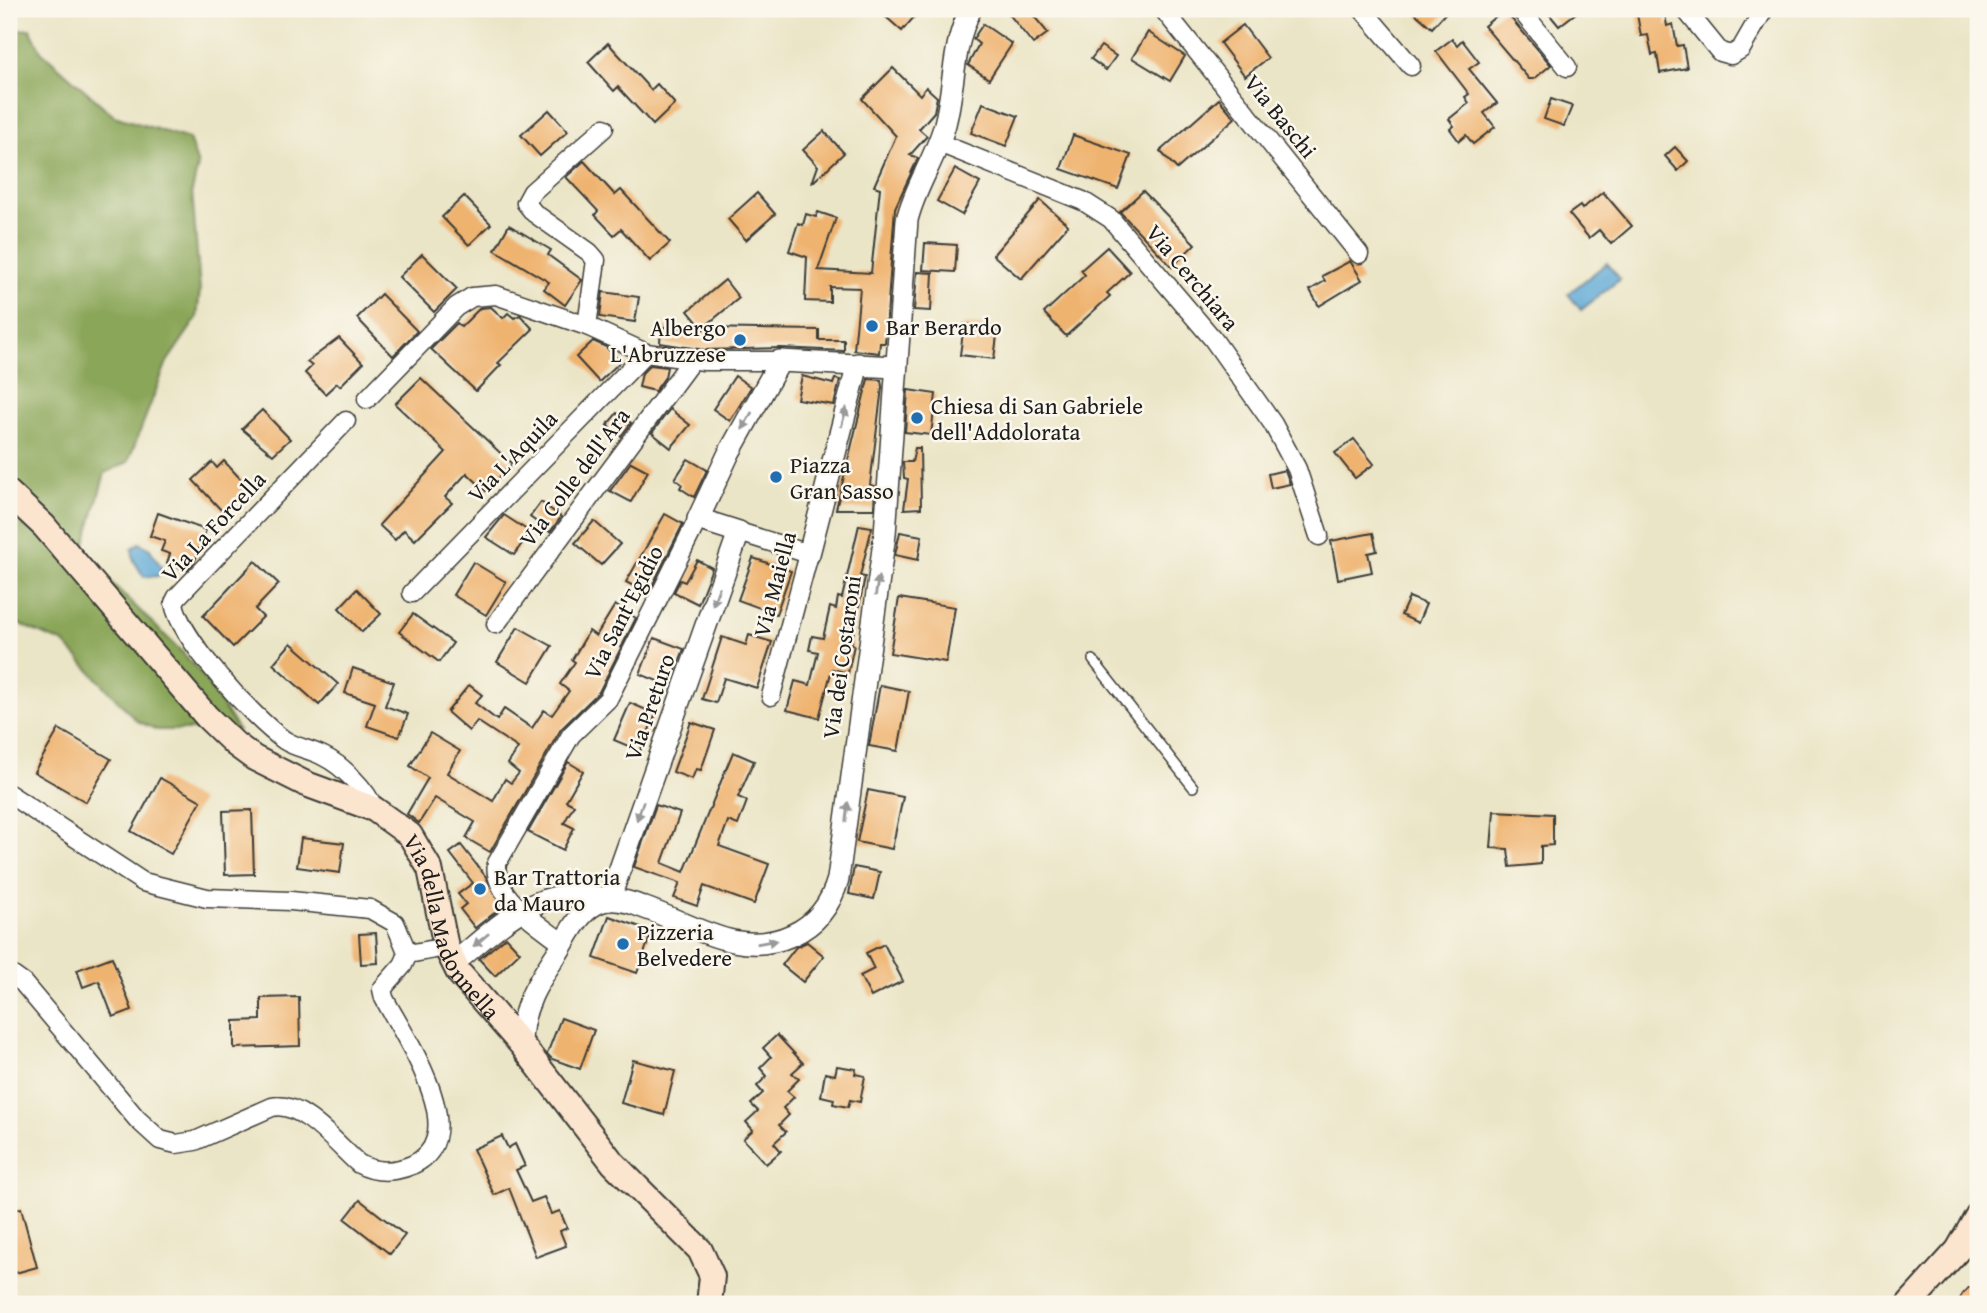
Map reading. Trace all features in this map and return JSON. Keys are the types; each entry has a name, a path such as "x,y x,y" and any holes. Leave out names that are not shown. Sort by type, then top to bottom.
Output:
{"main road":[{"name":"Via della Madonnella","path":"9,493 44,526 207,717 235,744 290,776 374,809 410,835 430,869 450,955 467,984 521,1044 614,1164 705,1257 712,1276 709,1304"},
{"path":"1909,1304 1958,1250 1978,1215"}],"street":[{"name":"Via dei Costaroni","path":"609,900 634,904 725,940 753,945 779,941 798,933 816,919 833,896 838,879 882,553 907,220 918,184 939,143 947,116 962,26 971,9"},
{"name":"Via Baschi","path":"1164,9 1359,254"},
{"path":"1362,9 1411,66"},
{"path":"1520,9 1567,67"},
{"path":"1685,9 1722,54 1731,55 1741,49 1765,9"},
{"path":"587,326 596,260 534,213 526,203 532,192 604,128"},
{"name":"Via Cerchiara","path":"939,143 1083,201 1111,219 1213,339 1273,424 1297,469 1319,536"},
{"path":"367,399 451,312 472,297 499,296 587,326 646,353 692,360 895,367"},
{"name":"Via L'Aquila","path":"412,593 646,353"},
{"name":"Via Colle dell'Ara","path":"496,624 692,360"},
{"name":"Via Sant'Egidio","path":"518,910 497,875 499,860 571,735 608,699 729,453 780,361"},
{"name":"Via Maiella","path":"771,696 858,364"},
{"name":"Via La Forcella","path":"346,421 174,603 210,666 240,701 284,740 332,761 367,795 374,809"},
{"path":"698,519 809,554"},
{"name":"Via Preturo","path":"609,900 739,532"},
{"path":"9,794 143,882 207,898 291,901 369,909 395,923 408,954 404,965 385,983 382,992 434,1097 438,1110 438,1136 427,1155 414,1164 380,1171 359,1164 304,1115 286,1105 272,1107 195,1141 176,1144 160,1140 137,1119 23,983 9,973"},
{"path":"408,954 450,955 518,910 576,894 609,900"},
{"path":"521,1044 523,1016 528,1001 584,913 609,900"},
{"path":"518,910 564,943"}],"lane":[{"path":"1093,660 1193,787"}],"green space":[{"path":"30,29 41,51 114,116 189,139 198,165 192,191 200,290 197,318 167,362 128,462 105,473 82,554 183,653 203,676 238,730 157,730 137,721 64,643 9,620 9,31"}],"water":[{"path":"1607,263 1620,279 1581,310 1568,294"},
{"path":"139,543 149,548 162,568 158,576 144,577 134,561 132,549"}],"building":[{"path":"877,9 921,9 902,31"},
{"path":"1005,9 1028,9 1048,33 1033,44"},
{"path":"1410,9 1449,9 1432,28"},
{"path":"1545,9 1581,9 1559,26"},
{"path":"1636,9 1664,9 1667,26 1673,24 1677,46 1683,45 1687,68 1660,73 1657,54 1652,55 1648,35 1641,36"},
{"path":"1504,10 1551,65 1534,79 1529,79 1484,26"},
{"path":"983,24 1012,44 989,79 968,65 979,44 973,39"},
{"path":"1243,25 1268,58 1245,76 1220,43"},
{"path":"1148,32 1185,56 1170,81 1132,58"},
{"path":"1452,39 1457,45 1462,40 1479,62 1469,69 1497,103 1484,113 1495,127 1473,144 1466,135 1459,141 1450,129 1454,126 1449,119 1469,103 1465,97 1469,94 1436,51"},
{"path":"608,43 651,90 657,84 675,104 653,125 618,87 614,91 588,62"},
{"path":"1101,46 1116,56 1106,70 1091,59"},
{"path":"893,68 920,95 926,87 937,97 934,112 919,129 927,136 910,155 918,158 895,208 885,343 880,343 879,353 854,350 860,288 830,287 830,302 805,301 807,257 789,251 798,223 803,225 806,214 816,217 818,212 836,218 818,270 871,273 880,188 874,186 896,136 862,99"},
{"path":"1219,99 1235,118 1177,169 1160,151"},
{"path":"1551,99 1572,106 1564,126 1544,119"},
{"path":"983,103 1018,116 1006,146 971,133"},
{"path":"549,110 568,131 540,156 521,135"},
{"path":"824,131 844,153 812,183 818,166 803,150"},
{"path":"1073,135 1131,155 1118,189 1061,169"},
{"path":"1675,147 1688,161 1678,171 1665,156"},
{"path":"584,161 615,195 621,190 670,243 650,261 621,229 614,235 595,215 598,211 566,177"},
{"path":"955,169 980,183 962,215 937,201"},
{"path":"1143,191 1195,244 1172,267 1120,212"},
{"path":"1603,192 1632,226 1611,244 1599,230 1589,238 1569,214 1580,206 1582,209"},
{"path":"757,193 775,214 746,240 728,219"},
{"path":"464,196 491,224 469,245 442,217"},
{"path":"1040,200 1068,225 1021,279 993,255"},
{"path":"509,225 551,250 548,255 582,280 565,305 544,289 549,282 495,250"},
{"path":"925,243 957,245 955,272 923,270"},
{"path":"1107,247 1130,272 1107,293 1110,296 1066,336 1044,313 1085,275 1081,270"},
{"path":"422,254 457,289 434,312 399,277"},
{"path":"1350,261 1362,280 1319,306 1310,290 1325,281 1322,276"},
{"path":"917,272 933,273 931,311 914,310"},
{"path":"725,280 739,298 703,328 819,330 819,340 844,340 844,351 781,348 705,350 660,343 661,327 703,329 688,311"},
{"path":"603,292 639,297 635,322 600,317"},
{"path":"381,294 417,331 393,356 357,318"},
{"path":"491,307 503,318 508,313 514,318 520,315 533,329 498,363 501,365 476,391 431,349 457,323 461,327 480,308"},
{"path":"964,324 998,328 994,359 960,355"},
{"path":"339,338 363,363 340,386 337,383 325,394 305,373 312,366 307,362"},
{"path":"593,341 606,347 620,362 599,382 576,357"},
{"path":"650,365 667,367 665,377 655,391 639,387 642,373"},
{"path":"735,376 751,387 730,421 713,409"},
{"path":"802,376 833,384 835,379 840,380 834,405 797,399"},
{"path":"421,378 512,464 486,491 467,473 445,497 452,503 415,540 404,530 395,540 379,525 446,452 395,404"},
{"path":"868,379 881,380 882,387 870,485 875,486 874,509 836,509"},
{"name":"Chiesa di San Gabriele dell'Addolorata","path":"908,390 936,394 931,435 905,432"},
{"path":"670,409 690,425 671,448 652,433"},
{"path":"262,410 290,439 273,455 242,429"},
{"path":"617,413 631,423 621,436 607,425"},
{"path":"1354,439 1374,464 1355,478 1335,453"},
{"path":"915,448 920,448 921,508 904,509 908,479 904,478 903,462 912,462"},
{"path":"688,459 707,470 694,497 680,488 682,484 675,479"},
{"path":"224,461 248,487 222,511 193,480 212,462 217,468"},
{"path":"631,462 648,471 631,502 610,491"},
{"path":"1285,470 1290,484 1271,488 1268,474"},
{"path":"541,502 561,517 550,532 530,517"},
{"path":"158,513 206,530 194,563 187,570 167,563 170,554 161,551 165,541 150,536"},
{"path":"665,514 683,524 648,594 626,582"},
{"path":"504,515 530,532 514,555 486,537"},
{"path":"594,521 620,544 601,565 575,543"},
{"path":"859,525 872,527 860,576 865,577 851,644 854,645 848,673 832,669 819,718 787,710 795,681 810,685 818,652 809,650 812,636 823,638 830,607 836,609 838,597 842,598"},
{"path":"900,532 922,536 918,560 895,555"},
{"path":"1373,533 1377,551 1368,553 1372,572 1338,579 1331,541"},
{"path":"753,558 791,571 776,614 738,600"},
{"path":"697,560 712,568 698,604 674,592 680,580 685,582"},
{"path":"255,561 279,584 255,609 263,617 233,647 203,616"},
{"path":"473,562 506,582 486,615 453,595"},
{"path":"357,589 381,614 362,632 339,608"},
{"path":"1409,597 1426,604 1418,623 1401,615"},
{"path":"899,598 955,607 946,662 890,653"},
{"path":"615,605 636,618 599,692 561,729 490,852 466,838 475,822 435,798 419,823 407,814 428,778 410,766 430,733 460,751 447,773 493,801 505,779 511,783 519,773 508,764 518,748 477,721 469,731 447,712 469,685 482,695 475,703 497,720 504,709 532,728 544,710 552,715 569,691 560,684 575,662 572,660 589,631 596,636"},
{"path":"413,614 453,643 439,662 399,632"},
{"path":"518,627 552,646 530,682 497,662"},
{"path":"749,635 772,642 757,688 724,678 716,703 702,699 722,637 746,645"},
{"path":"654,638 684,649 670,686 640,674"},
{"path":"291,643 338,684 319,705 273,664"},
{"path":"353,668 394,682 385,706 408,714 399,737 367,726 375,703 345,693"},
{"path":"880,685 909,691 898,751 869,746"},
{"path":"630,703 656,714 640,751 614,740"},
{"path":"691,722 715,730 701,770 696,769 692,779 673,772"},
{"path":"59,729 111,759 86,802 34,772"},
{"path":"733,752 754,761 738,797 747,801 738,825 728,821 719,846 769,864 754,904 704,886 697,906 674,898 680,883 634,867 656,805 680,813 662,863 684,872"},
{"path":"568,762 583,771 566,801 574,805 564,823 574,828 563,850 528,832"},
{"path":"160,778 201,801 171,854 131,831"},
{"path":"868,790 903,797 892,849 857,842"},
{"path":"252,810 254,874 225,875 223,811"},
{"path":"1494,811 1553,814 1553,845 1541,846 1541,864 1510,867 1508,849 1491,848"},
{"path":"301,838 344,843 340,873 297,867"},
{"name":"Bar Trattoria da Mauro","path":"461,845 486,877 502,907 475,928 460,909 466,904 458,894 473,883 450,853"},
{"path":"854,867 880,872 874,899 849,894"},
{"name":"Pizzeria Belvedere","path":"609,916 652,931 637,973 594,958"},
{"path":"376,933 378,963 361,964 359,934"},
{"path":"506,937 520,952 495,976 479,959"},
{"path":"807,942 824,956 803,982 782,965 796,947"},
{"path":"884,944 903,981 871,997 860,976 874,969 866,953"},
{"path":"112,957 132,1010 113,1017 99,981 83,987 77,970"},
{"path":"299,997 300,1046 234,1048 234,1021 261,1020 261,998"},
{"path":"561,1018 594,1030 580,1069 552,1059 547,1054"},
{"path":"777,1035 803,1063 792,1073 799,1079 787,1091 794,1097 783,1108 789,1115 779,1125 786,1132 774,1143 781,1151 766,1164 743,1139 753,1130 746,1122 758,1111 751,1104 763,1093 757,1086 767,1076 760,1068 771,1057 763,1048"},
{"path":"633,1060 675,1071 664,1115 621,1103"},
{"path":"837,1066 856,1069 855,1074 865,1076 860,1102 850,1100 848,1107 833,1104 834,1099 821,1096 825,1073 835,1075"},
{"path":"502,1136 508,1148 515,1144 525,1166 516,1170 531,1202 544,1197 551,1214 560,1211 567,1228 560,1231 566,1246 536,1257 509,1188 494,1195 473,1149"},
{"path":"360,1200 405,1235 390,1254 345,1219"},
{"path":"21,1208 37,1267 12,1274 9,1262 9,1212"}],"place":[{"name":"Bar Berardo","path":"872,326"},
{"name":"Albergo L'Abruzzese","path":"740,340"},
{"name":"Chiesa di San Gabriele dell'Addolorata","path":"917,418"},
{"name":"Piazza Gran Sasso","path":"776,477"},
{"name":"Bar Trattoria da Mauro","path":"480,889"},
{"name":"Pizzeria Belvedere","path":"623,944"}]}
